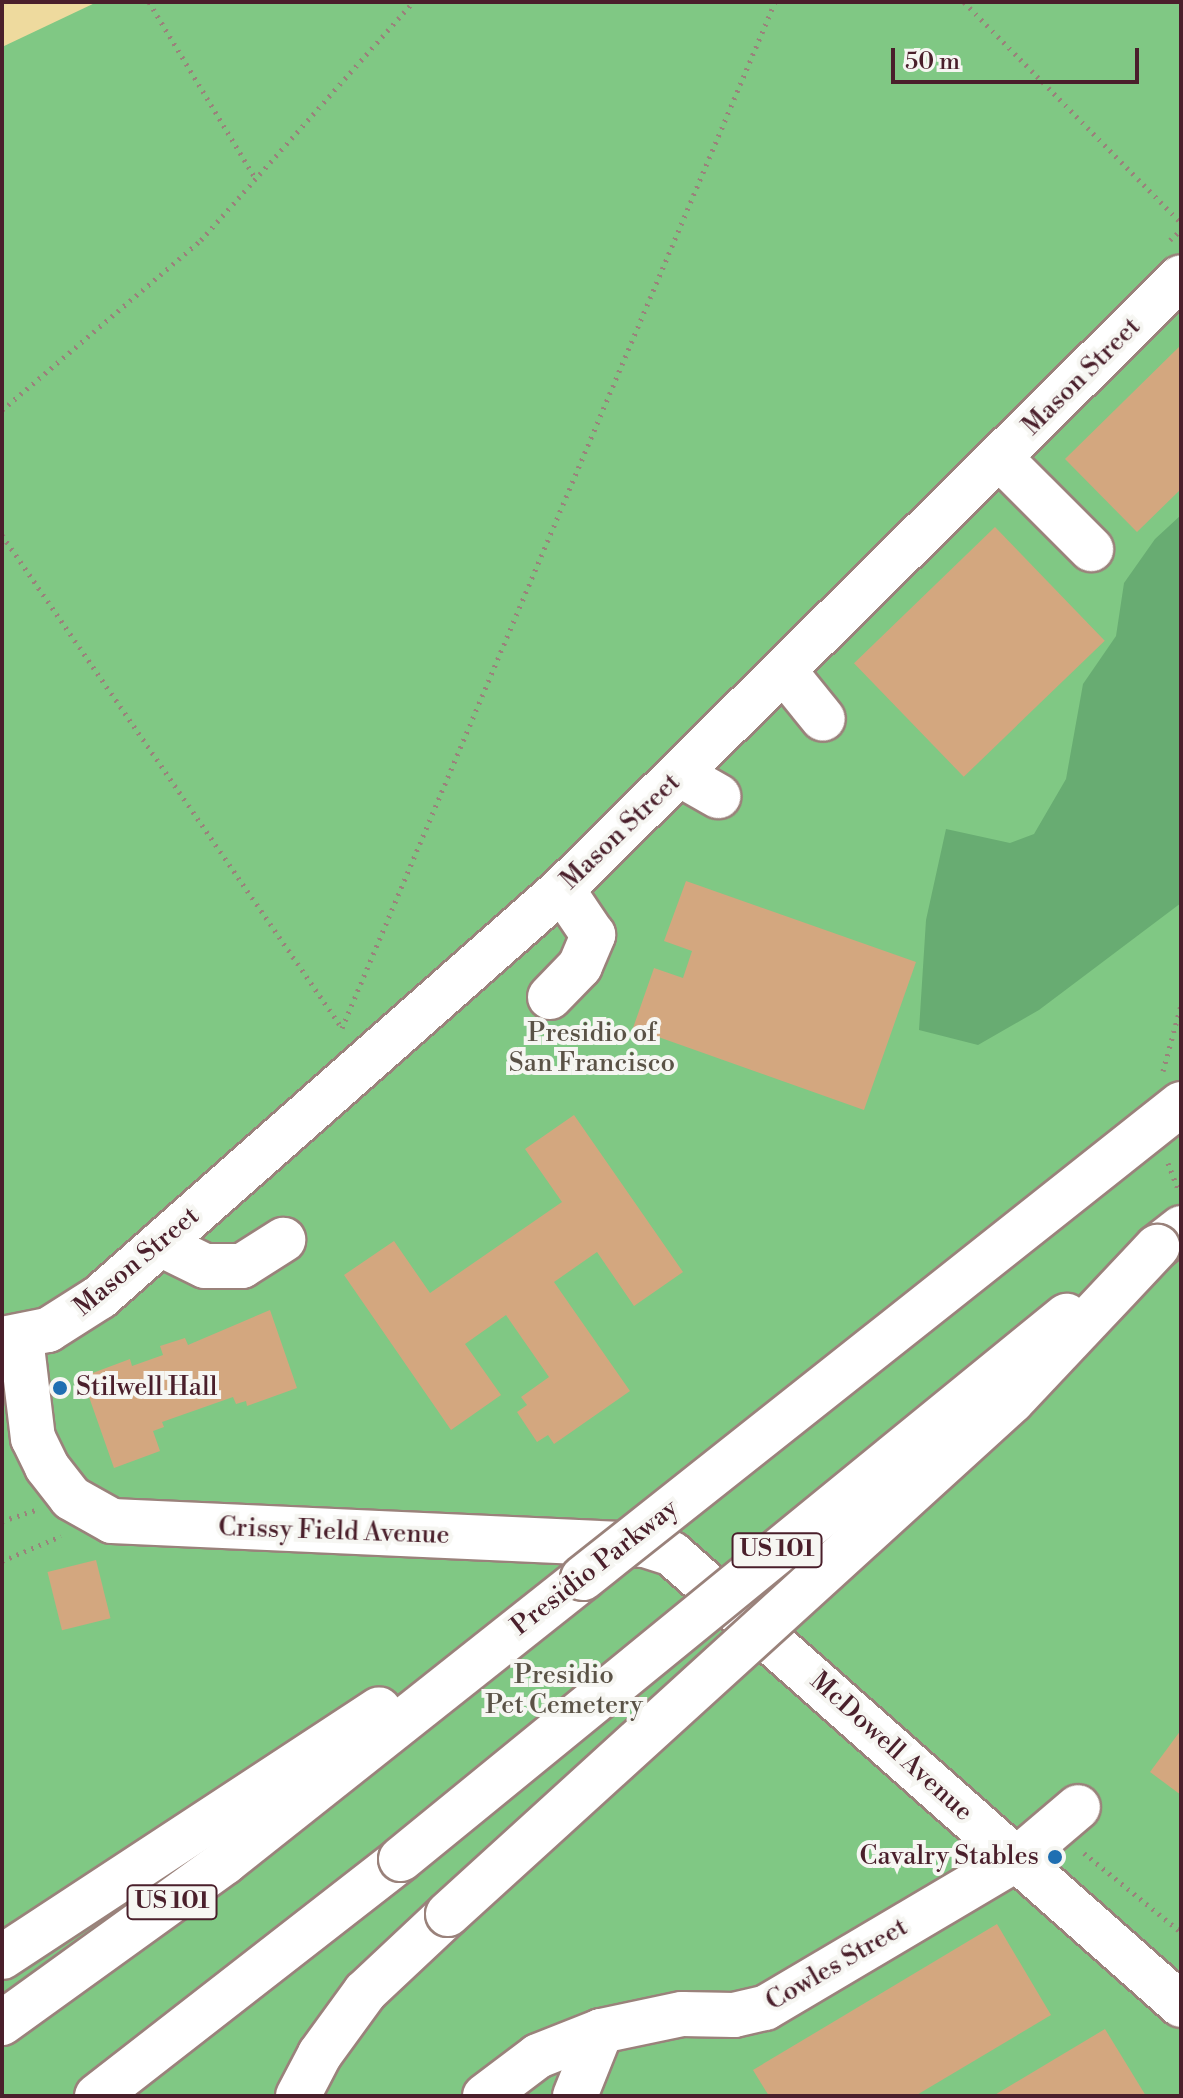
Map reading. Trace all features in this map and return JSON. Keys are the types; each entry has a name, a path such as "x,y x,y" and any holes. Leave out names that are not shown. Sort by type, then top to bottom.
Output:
{"main road":[{"name":"Mason Street","path":"112,1521 71,1498 47,1467 33,1438 11,1338 77,1315 562,889 681,775 1181,277"},
{"path":"1000,458 1091,549"},
{"path":"785,672 823,719"},
{"path":"681,775 718,796"},
{"path":"550,997 580,966 593,935 562,889"},
{"name":"Presidio Parkway","path":"2,2023 225,1862 1181,1104"},
{"path":"298,2096 337,2029 393,1964 1024,1390 1169,1237"},
{"name":"US 101","path":"97,2096 289,1949 977,1386 1169,1237"},
{"path":"160,1244 205,1266 242,1266 283,1240"},
{"name":"Crissy Field Avenue","path":"112,1521 645,1545 672,1554"},
{"name":"McDowell Avenue","path":"672,1554 1181,2005"},
{"path":"2,1957 583,1578"},
{"name":"Cowles Street","path":"485,2096 538,2056 601,2031 682,2014 734,2015 765,2008 1017,1859 1078,1807"},
{"path":"575,2096 601,2031"}],"path":[{"path":"149,2 255,178"},
{"path":"2,410 201,240 413,2"},
{"path":"342,1028 775,2"},
{"path":"964,2 1181,223"},
{"path":"2,535 347,1035"},
{"path":"2,1521 47,1506"},
{"path":"2,1561 40,1542 112,1521"},
{"path":"1077,1854 1088,1853 1181,1932"}],"green space":[{"name":"Presidio of San Francisco","path":"2,2 1181,2 1181,2096 2,2096"},
{"path":"1181,515 1181,903 1039,1010 978,1045 919,1030 926,920 946,829 1010,843 1034,834 1066,779 1083,684 1116,636 1124,583 1155,539"}],"sand":[{"path":"2,2 97,2 2,47"}],"building":[{"path":"1181,345 1181,489 1137,532 1065,459"},
{"path":"995,527 1105,641 964,777 854,663"},
{"path":"686,881 916,962 864,1110 633,1028 654,968 683,978 692,951 664,941"},
{"path":"574,1115 683,1272 634,1306 597,1252 554,1282 630,1391 554,1444 548,1435 537,1442 517,1412 527,1405 521,1397 549,1377 506,1315 465,1344 501,1395 451,1430 344,1275 394,1241 430,1293 562,1202 525,1149"},
{"path":"270,1310 297,1388 247,1406 246,1401 236,1404 233,1397 162,1422 164,1427 153,1431 160,1451 114,1468 82,1377 130,1359 132,1366 163,1355 160,1346 185,1338 188,1345"},
{"path":"96,1560 111,1618 62,1630 47,1572"},
{"path":"1181,1730 1181,1795 1150,1772"},
{"path":"997,1924 1051,2015 915,2096 769,2096 753,2070"},
{"path":"1105,2029 1146,2096 993,2096"}],"place":[{"name":"Stilwell Hall","path":"60,1388"},
{"name":"Cavalry Stables","path":"1055,1857"}],"park label":[{"name":"Presidio Pet Cemetery","path":"564,1691"}]}
